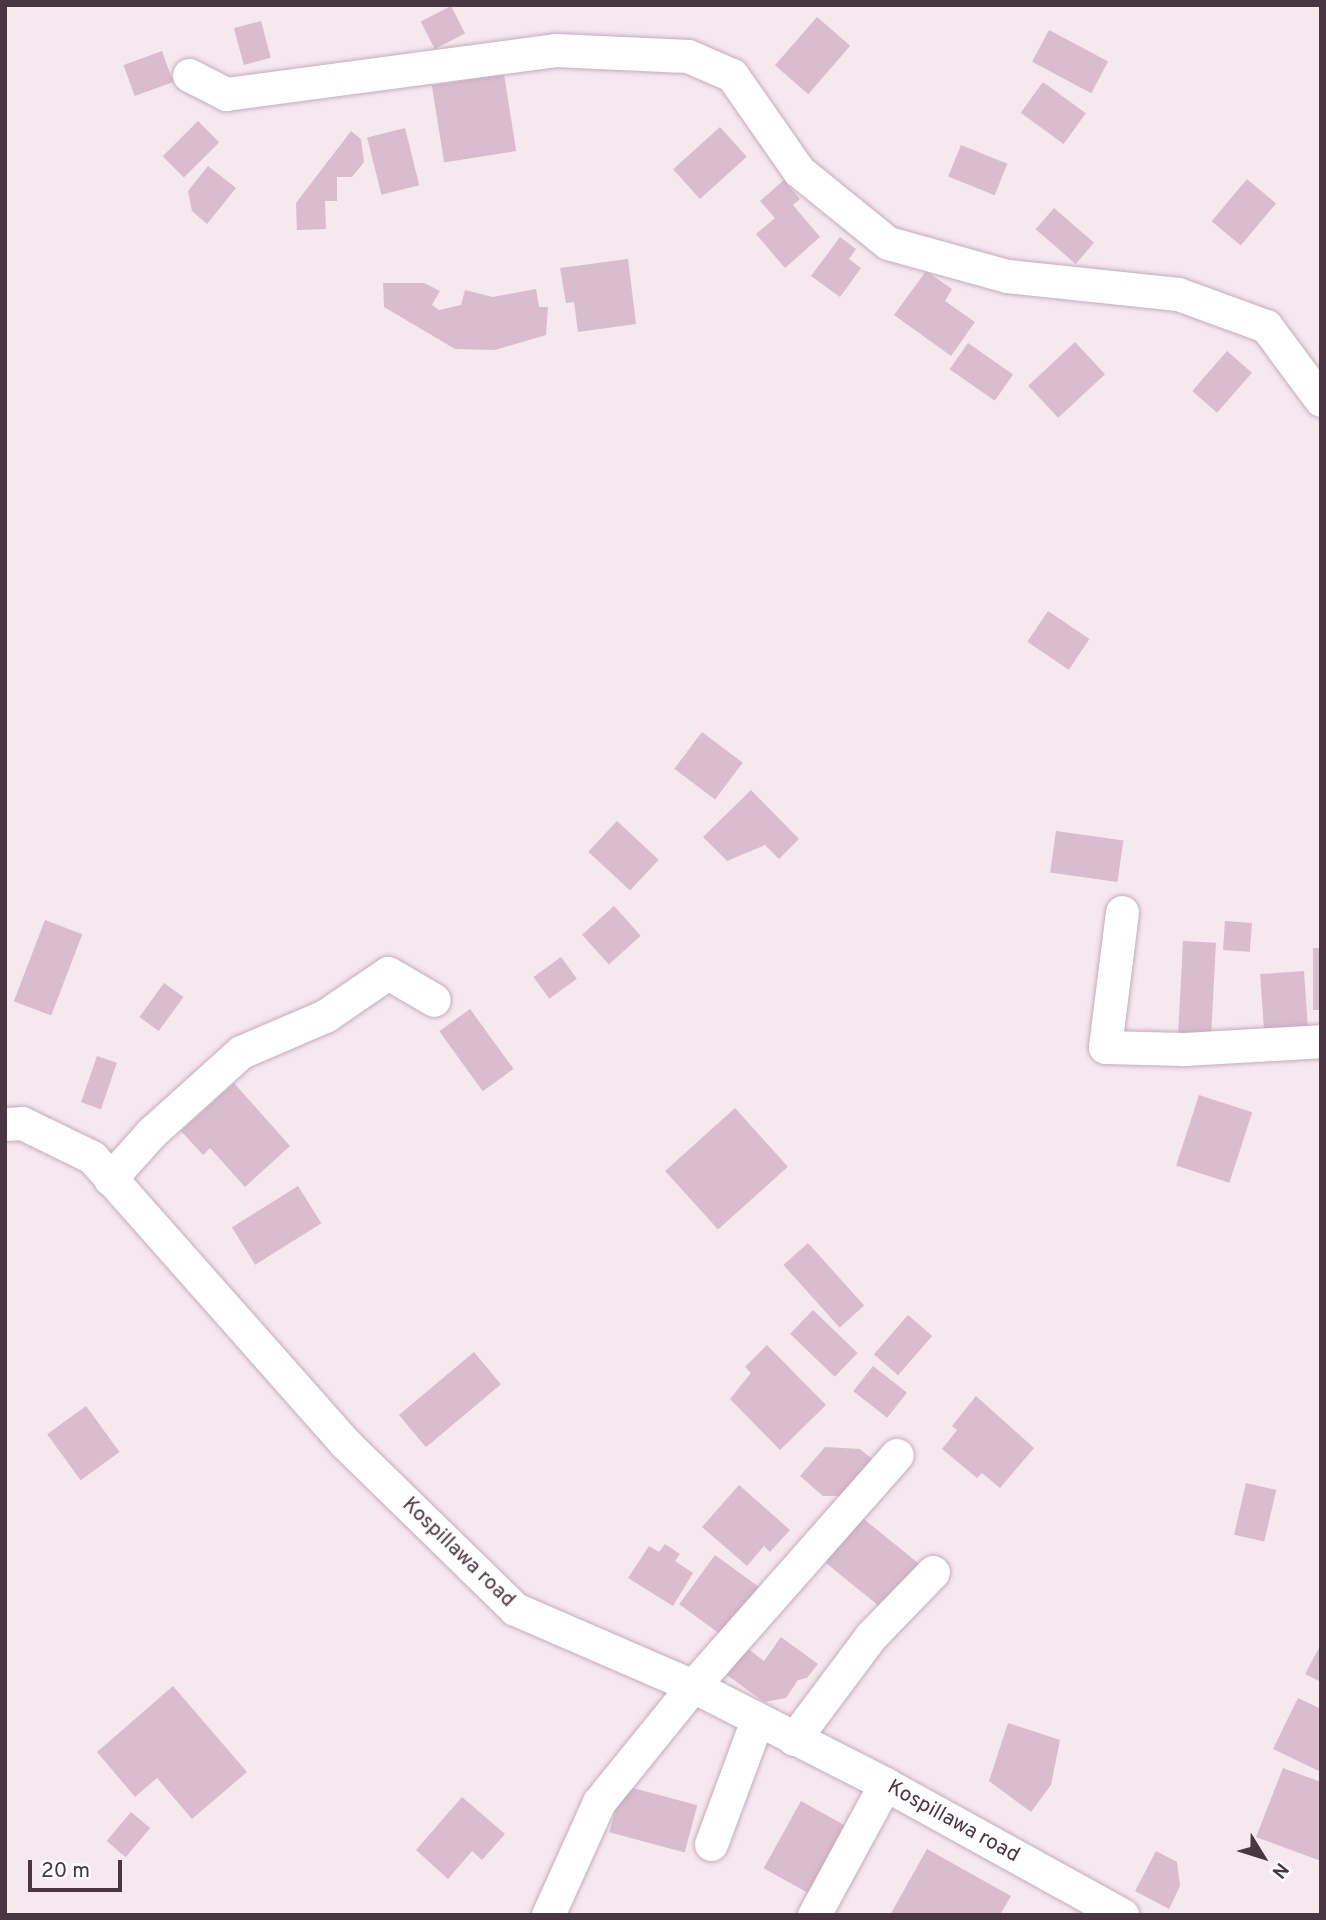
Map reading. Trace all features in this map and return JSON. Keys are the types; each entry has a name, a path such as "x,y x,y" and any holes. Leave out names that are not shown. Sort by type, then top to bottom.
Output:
{"street":[{"path":"189,75 226,94 555,50 688,56 732,75 799,171 888,243 1007,276 1178,294 1265,326 1321,400"},
{"path":"1122,912 1105,1047 1184,1049 1321,1041"},
{"path":"110,1179 151,1133 241,1052 325,1016 388,973 434,1000"},
{"name":"Kospillawa road","path":"5,1124 22,1124 92,1157 345,1444 515,1609 693,1686 885,1784 1122,1915"},
{"path":"548,1915 599,1802 693,1686 897,1455"},
{"path":"794,1739 871,1636 933,1572"},
{"path":"711,1844 757,1720"},
{"path":"814,1915 885,1784"}],"building":[{"path":"451,6 465,34 435,49 421,21"},
{"path":"817,17 850,46 808,94 775,65"},
{"path":"261,21 271,58 244,65 234,28"},
{"path":"1049,30 1108,61 1091,93 1032,62"},
{"path":"162,51 173,82 135,96 123,65"},
{"path":"504,74 516,151 444,162 432,85"},
{"path":"1043,82 1086,113 1064,144 1021,113"},
{"path":"198,121 219,142 184,178 163,156"},
{"path":"720,127 747,157 700,199 673,169"},
{"path":"405,128 419,185 381,195 367,137"},
{"path":"351,131 361,139 364,162 352,177 337,177 337,201 325,201 326,229 297,230 296,203"},
{"path":"961,145 1007,164 995,195 948,177"},
{"path":"208,166 236,188 207,224 192,211 188,191"},
{"path":"1247,179 1276,203 1241,246 1212,221"},
{"path":"784,180 800,199 793,205 820,237 785,268 756,234 775,218 760,201"},
{"path":"1054,208 1094,243 1076,264 1036,229"},
{"path":"840,237 856,249 849,259 861,268 840,297 811,276"},
{"path":"628,259 636,324 578,332 574,302 566,303 560,268"},
{"path":"926,271 952,289 945,301 975,322 951,356 894,315"},
{"path":"383,283 424,283 440,291 432,305 439,310 461,305 465,290 493,297 536,289 539,307 548,307 546,335 495,350 455,349 384,307"},
{"path":"1075,342 1105,374 1058,418 1028,386"},
{"path":"968,343 1013,375 995,401 950,369"},
{"path":"1227,351 1252,373 1217,413 1192,391"},
{"path":"1048,611 1089,639 1069,670 1027,642"},
{"path":"702,732 743,763 715,799 674,769"},
{"path":"751,790 799,839 779,859 765,845 727,861 703,837"},
{"path":"617,821 659,860 630,891 588,852"},
{"path":"1056,831 1123,840 1117,882 1050,873"},
{"path":"614,906 641,936 609,964 582,935"},
{"path":"45,920 82,934 51,1016 14,1001"},
{"path":"1225,921 1252,923 1250,952 1223,950"},
{"path":"1183,941 1216,943 1211,1039 1178,1037"},
{"path":"1313,948 1321,948 1321,1010 1313,1010"},
{"path":"561,957 577,979 549,999 533,977"},
{"path":"1304,971 1308,1032 1264,1035 1260,974"},
{"path":"164,983 183,997 159,1031 139,1017"},
{"path":"470,1009 513,1069 483,1091 439,1031"},
{"path":"97,1056 117,1063 101,1109 81,1102"},
{"path":"234,1083 290,1146 245,1187 210,1148 203,1155 181,1131"},
{"path":"1199,1095 1252,1112 1229,1183 1176,1165"},
{"path":"735,1108 788,1167 718,1230 665,1171"},
{"path":"298,1186 321,1223 255,1265 232,1227"},
{"path":"808,1243 864,1305 840,1328 783,1265"},
{"path":"813,1310 858,1353 835,1377 790,1334"},
{"path":"908,1315 932,1336 898,1375 874,1354"},
{"path":"767,1345 826,1405 780,1450 730,1399 751,1373 745,1367"},
{"path":"474,1352 501,1384 426,1447 399,1415"},
{"path":"873,1366 907,1392 887,1418 853,1391"},
{"path":"976,1396 1034,1448 1000,1488 982,1473 977,1478 942,1449 957,1430 952,1426"},
{"path":"86,1406 120,1452 81,1480 47,1434"},
{"path":"825,1447 860,1449 879,1465 851,1496 823,1496 800,1476"},
{"path":"1246,1483 1276,1490 1264,1542 1234,1535"},
{"path":"739,1485 790,1530 770,1552 764,1546 747,1566 702,1527"},
{"path":"860,1516 925,1568 888,1613 823,1561"},
{"path":"665,1544 680,1554 675,1561 693,1573 673,1606 628,1578 649,1546 659,1552"},
{"path":"715,1555 761,1589 725,1638 679,1604"},
{"path":"781,1637 818,1664 807,1678 798,1680 786,1698 764,1702 727,1675 747,1648 764,1661"},
{"path":"1321,1644 1321,1682 1305,1674"},
{"path":"173,1686 247,1772 192,1819 157,1778 135,1797 97,1752"},
{"path":"1298,1698 1321,1709 1321,1772 1273,1749"},
{"path":"1008,1723 1060,1740 1051,1785 1031,1812 989,1781"},
{"path":"1283,1768 1321,1782 1321,1861 1256,1837"},
{"path":"622,1785 697,1805 685,1853 609,1832"},
{"path":"462,1797 505,1834 482,1860 472,1851 448,1879 416,1850"},
{"path":"801,1801 850,1828 813,1895 764,1868"},
{"path":"131,1812 150,1828 126,1857 107,1841"},
{"path":"927,1849 1011,1896 1000,1915 890,1915"},
{"path":"1156,1851 1177,1862 1180,1886 1169,1909 1135,1891"}]}
